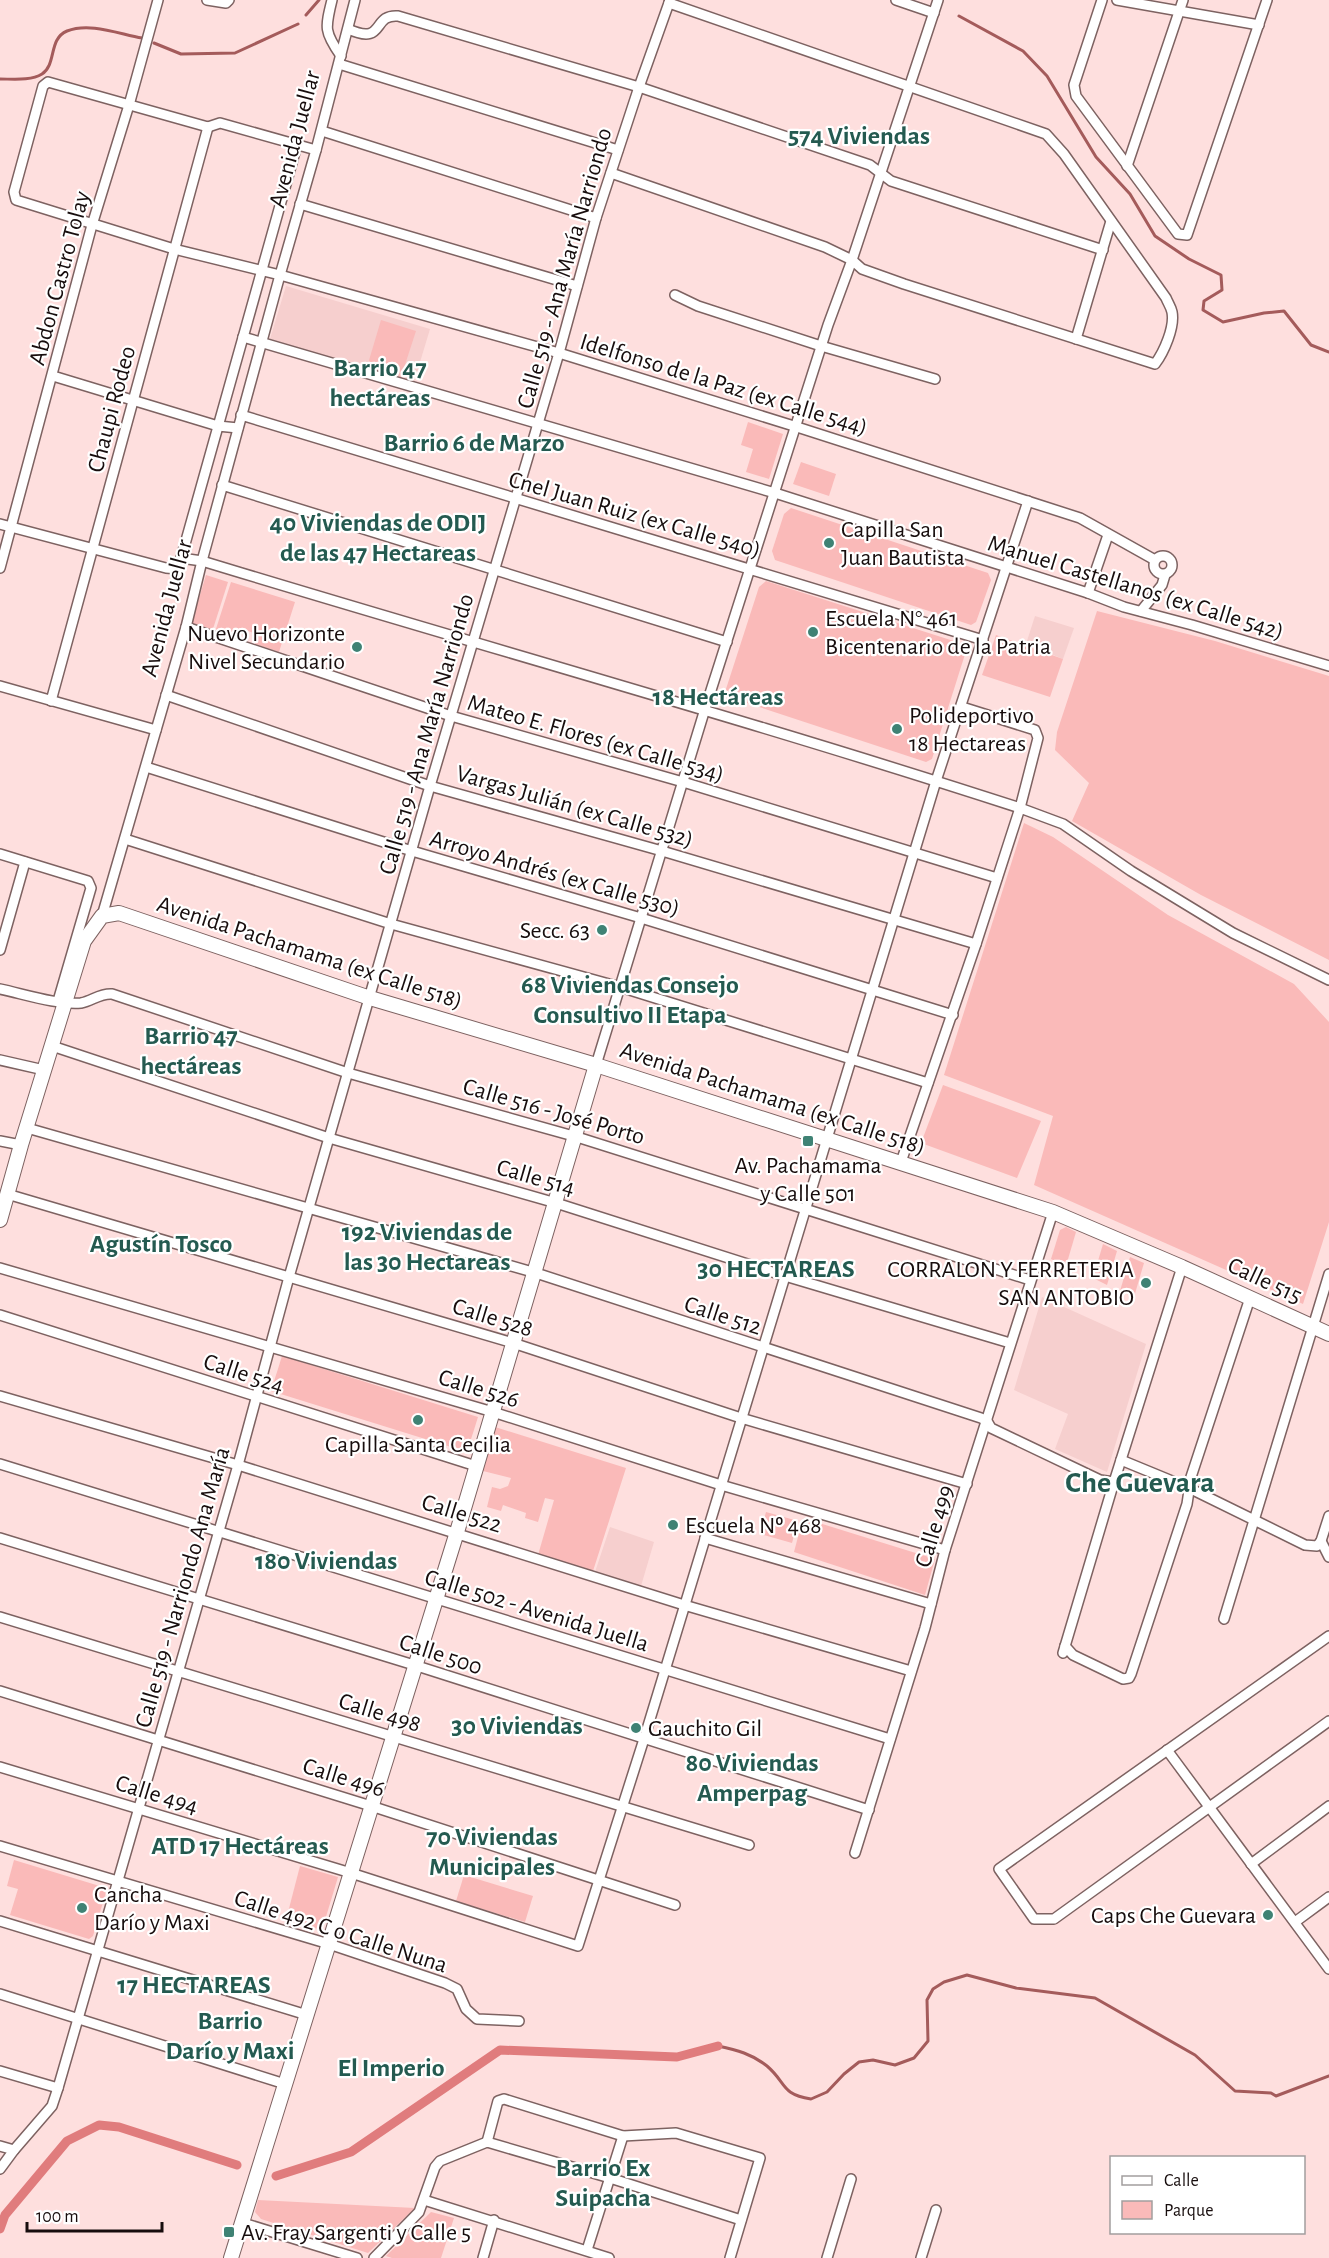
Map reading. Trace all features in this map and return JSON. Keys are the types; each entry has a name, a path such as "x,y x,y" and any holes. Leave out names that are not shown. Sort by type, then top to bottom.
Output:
{"street":[{"name":"Abdon Castro Tolay","path":"0,568 92,225 158,0"},
{"path":"207,0 226,3 229,0"},
{"path":"332,0 327,23 328,38 340,60 618,150"},
{"name":"Avenida Juellar","path":"0,1220 52,1046 62,1001 84,941 102,916 146,767 186,627 261,343 322,131 355,0"},
{"path":"896,0 934,13"},
{"path":"231,2258 457,1532 682,782 821,346 882,172 938,0"},
{"path":"1102,0 1074,86 1076,96 1178,234 1187,235 1267,0"},
{"path":"1117,0 1258,25"},
{"path":"1127,165 1183,0"},
{"path":"611,173 825,247 852,260 862,268 904,284 1155,364 1161,356 1172,321 1172,310 1166,298 1046,134 670,1"},
{"name":"Calle 519 - Ana María Narriondo","path":"370,998 472,643 539,423 596,218 670,1"},
{"path":"348,29 361,35 369,34 376,30 383,19 390,15 398,16 639,87 870,165 891,181 1103,250"},
{"name":"Idelfonso de la Paz (ex Calle 544)","path":"129,105 48,82 43,86 14,192 16,200 174,249 280,275 559,353 796,427 1080,518 1155,560"},
{"path":"129,105 208,127 220,123 316,150"},
{"name":"Chaupi Rodeo","path":"51,701 208,127"},
{"path":"322,131 596,218"},
{"path":"0,524 166,568 178,569 297,145"},
{"path":"300,204 576,286"},
{"path":"1076,339 1111,220"},
{"path":"675,296 698,306 821,346 935,379"},
{"name":"Manuel Castellanos (ex Calle 542)","path":"243,337 775,493 1141,612 1329,666"},
{"path":"53,376 218,426 238,428"},
{"name":"Cnel Juan Ruiz (ex Calle 540)","path":"242,415 515,500 983,640"},
{"path":"222,485 727,642"},
{"path":"599,1880 826,1138 895,921 936,781 1028,501"},
{"path":"1088,593 1112,537"},
{"path":"1141,612 1162,585 1165,574 1172,569 1171,560 1163,556 1155,560 1153,566 1156,572 1165,574"},
{"path":"181,558 202,561 472,643 705,709 1020,808 1063,824 1131,871 1233,933 1329,980"},
{"name":"Mateo E. Flores (ex Calle 534)","path":"186,627 451,716 682,782 997,878"},
{"path":"0,686 156,730"},
{"name":"Vargas Julián (ex Calle 532)","path":"166,695 430,786 662,851 976,944"},
{"path":"901,1162 953,1015 1037,750 1038,738 1035,730 962,707"},
{"name":"Arroyo Andrés (ex Calle 530)","path":"146,767 412,851 641,918 953,1015"},
{"path":"125,839 391,924 620,987 928,1083"},
{"path":"0,854 88,881 91,888 62,1001"},
{"path":"0,950 25,862"},
{"name":"Avenida Pachamama (ex Calle 518)","path":"102,916 119,913 370,998 596,1065 901,1162 1053,1212 1182,1267"},
{"path":"1315,973 1329,989"},
{"name":"Calle 516 - José Porto","path":"0,989 83,1003 104,993 112,994 348,1073 576,1137 1030,1280"},
{"name":"Calle 519 - Narriondo Ana María","path":"0,2169 52,2106 238,1465 289,1277 370,998"},
{"name":"Calle 514","path":"52,1046 329,1138 556,1203 785,1276 1011,1343"},
{"path":"0,1060 44,1070"},
{"name":"Calle 512","path":"27,1128 536,1273 987,1421 991,1428 1100,1480 1114,1482"},
{"path":"0,1141 21,1145"},
{"name":"Calle 528","path":"7,1194 513,1343 741,1418 967,1484"},
{"name":"Calle 499","path":"855,1853 931,1604 945,1550 1053,1212"},
{"path":"1182,1267 1064,1649 1123,1679 1129,1678 1187,1504 1189,1488 1250,1298"},
{"name":"Calle 515","path":"1182,1267 1329,1334"},
{"name":"Calle 526","path":"0,1268 493,1412 721,1485 945,1550"},
{"path":"1224,1619 1329,1274"},
{"name":"Calle 524","path":"0,1315 255,1398 476,1466"},
{"name":"Calle 522","path":"0,1396 238,1465 684,1605 911,1671"},
{"path":"1121,1460 1189,1488 1305,1545 1319,1544"},
{"name":"Calle 502 - Avenida Juella","path":"0,1464 890,1739"},
{"path":"1319,1544 1329,1516"},
{"name":"Calle 500","path":"0,1538 414,1665 869,1810"},
{"path":"705,1538 931,1604"},
{"path":"1319,1544 1329,1557"},
{"name":"Calle 498","path":"0,1617 749,1845"},
{"path":"1329,1636 999,1869 1034,1919 1054,1919 1329,1721"},
{"name":"Calle 496","path":"0,1691 371,1806 675,1905"},
{"path":"1167,1750 1329,1969"},
{"name":"Calle 494","path":"0,1767 351,1873 578,1946 599,1880"},
{"path":"1251,1864 1329,1806"},
{"name":"Calle 492 C o Calle Nuna","path":"0,1846 329,1944 445,1983 457,1989 466,2009 477,2019 519,2021"},
{"path":"1295,1922 1329,1897"},
{"path":"0,1922 307,2015"},
{"path":"0,1994 285,2084"},
{"path":"0,2071 57,2088"},
{"path":"487,2142 498,2101 504,2099 622,2136 676,2133 760,2158 730,2258"},
{"path":"587,2250 622,2136"},
{"path":"374,2258 419,2212 435,2167 440,2161 487,2142 741,2220"},
{"path":"0,2146 14,2150"},
{"path":"827,2258 851,2180"},
{"path":"424,2200 494,2220 609,2258"},
{"path":"921,2258 936,2210"},
{"path":"483,2258 494,2220"},
{"path":"243,2223 357,2258"}],"shaded area":[{"path":"286,286 430,329 414,382 270,339"},
{"path":"1035,616 1074,628 1063,659 1026,644"},
{"path":"1042,1297 1146,1344 1107,1472 1055,1449 1068,1414 1014,1390"},
{"path":"610,1527 654,1542 641,1586 595,1572"}],"green space":[{"path":"381,320 416,331 401,377 367,367"},
{"path":"748,422 783,434 769,479 746,472 753,449 741,445"},
{"path":"801,462 836,474 829,496 793,484"},
{"path":"791,508 988,573 991,580 976,622 971,625 775,560 772,551 784,514"},
{"path":"206,575 228,582 212,632 191,625"},
{"path":"766,581 963,644 966,651 932,759 926,762 729,697 726,689 759,587"},
{"path":"231,582 295,602 279,652 255,644 257,634 239,628 236,639 215,632"},
{"path":"1097,611 1215,641 1329,676 1329,960 1201,895 1072,821 1089,783 1055,750 1057,732"},
{"path":"996,635 1063,659 1050,697 982,675"},
{"path":"1024,823 1053,837 1168,915 1294,984 1329,1022 1329,1222 1303,1304 1034,1185 1053,1116 944,1075"},
{"path":"943,1085 1041,1121 1017,1178 921,1143"},
{"path":"1066,1227 1076,1232 1066,1266 1051,1259 1060,1230"},
{"path":"1103,1244 1117,1251 1107,1285 1093,1278"},
{"path":"1130,1257 1144,1263 1134,1297 1120,1291"},
{"path":"282,1356 478,1417 467,1452 271,1391"},
{"path":"495,1427 626,1468 593,1571 538,1555 554,1500 545,1498 538,1522 525,1518 526,1513 503,1505 501,1511 487,1507 492,1487 500,1489 508,1486 511,1478 479,1470"},
{"path":"766,1512 798,1521 792,1543 760,1534"},
{"path":"803,1518 935,1559 925,1595 794,1552"},
{"path":"14,1860 103,1887 106,1892 93,1936 89,1939 10,1915 18,1889 7,1886"},
{"path":"300,1866 338,1877 322,1930 286,1920"},
{"path":"464,1875 533,1896 525,1922 456,1901"},
{"path":"258,2200 415,2208 368,2253 261,2219 255,2212"},
{"path":"431,2212 454,2218 441,2258 386,2256"}],"waterway":[{"path":"306,15 319,0"},
{"path":"959,16 1023,51 1047,76 1096,157 1130,194 1155,236 1189,259 1221,275 1222,290 1204,301 1203,310 1223,322 1284,311 1311,345 1329,352"},
{"path":"154,43 181,54 235,53 298,24"},
{"path":"0,79 27,79 42,74 50,64 57,40 67,31 95,28 142,38"},
{"path":"718,2046 756,2058 767,2066 789,2091 811,2099 827,2092 859,2062 873,2060 895,2065 914,2058 928,2041 927,2000 933,1989 944,1982 967,1975 1016,1988 1095,1998 1195,2055 1235,2091 1271,2093 1276,2096 1329,2076"},
{"path":"276,2176 351,2152 500,2050 677,2057 718,2046"},
{"path":"0,2229 5,2215 67,2141 99,2125 119,2127 237,2165"}],"place":[{"name":"Capilla San Juan Bautista","path":"829,543"},
{"name":"Escuela N° 461 Bicentenario de la Patria","path":"813,632"},
{"name":"Nuevo Horizonte Nivel Secundario","path":"357,647"},
{"name":"Polideportivo 18 Hectareas","path":"897,729"},
{"name":"Secc. 63","path":"602,930"},
{"name":"Av. Pachamama y Calle 501","path":"808,1141"},
{"name":"CORRALON Y FERRETERIA SAN ANTOBIO","path":"1146,1283"},
{"name":"Capilla Santa Cecilia","path":"418,1420"},
{"name":"Escuela Nº 468","path":"673,1525"},
{"name":"Gauchito Gil","path":"636,1728"},
{"name":"Cancha Darío y Maxi","path":"82,1908"},
{"name":"Caps Che Guevara","path":"1268,1915"},
{"name":"Av. Fray Sargenti y Calle 5","path":"229,2232"}],"district":[{"name":"574 Viviendas","path":"859,135"},
{"name":"Barrio 47 hectáreas","path":"380,382"},
{"name":"Barrio 6 de Marzo","path":"474,442"},
{"name":"40 Viviendas de ODIJ de las 47 Hectareas","path":"378,537"},
{"name":"18 Hectáreas","path":"718,696"},
{"name":"68 Viviendas Consejo Consultivo II Etapa","path":"630,999"},
{"name":"Barrio 47 hectáreas","path":"191,1050"},
{"name":"Agustín Tosco","path":"161,1243"},
{"name":"192 Viviendas de las 30 Hectareas","path":"427,1246"},
{"name":"30 HECTAREAS","path":"776,1268"},
{"name":"Che Guevara","path":"1140,1482"},
{"name":"180 Viviendas","path":"326,1560"},
{"name":"30 Viviendas","path":"517,1725"},
{"name":"80 Viviendas Amperpag","path":"752,1777"},
{"name":"ATD 17 Hectáreas","path":"240,1845"},
{"name":"70 Viviendas Municipales","path":"492,1851"},
{"name":"17 HECTAREAS","path":"194,1984"},
{"name":"Barrio Darío y Maxi","path":"230,2035"},
{"name":"El Imperio","path":"391,2067"},
{"name":"Barrio Ex Suipacha","path":"603,2182"}]}
